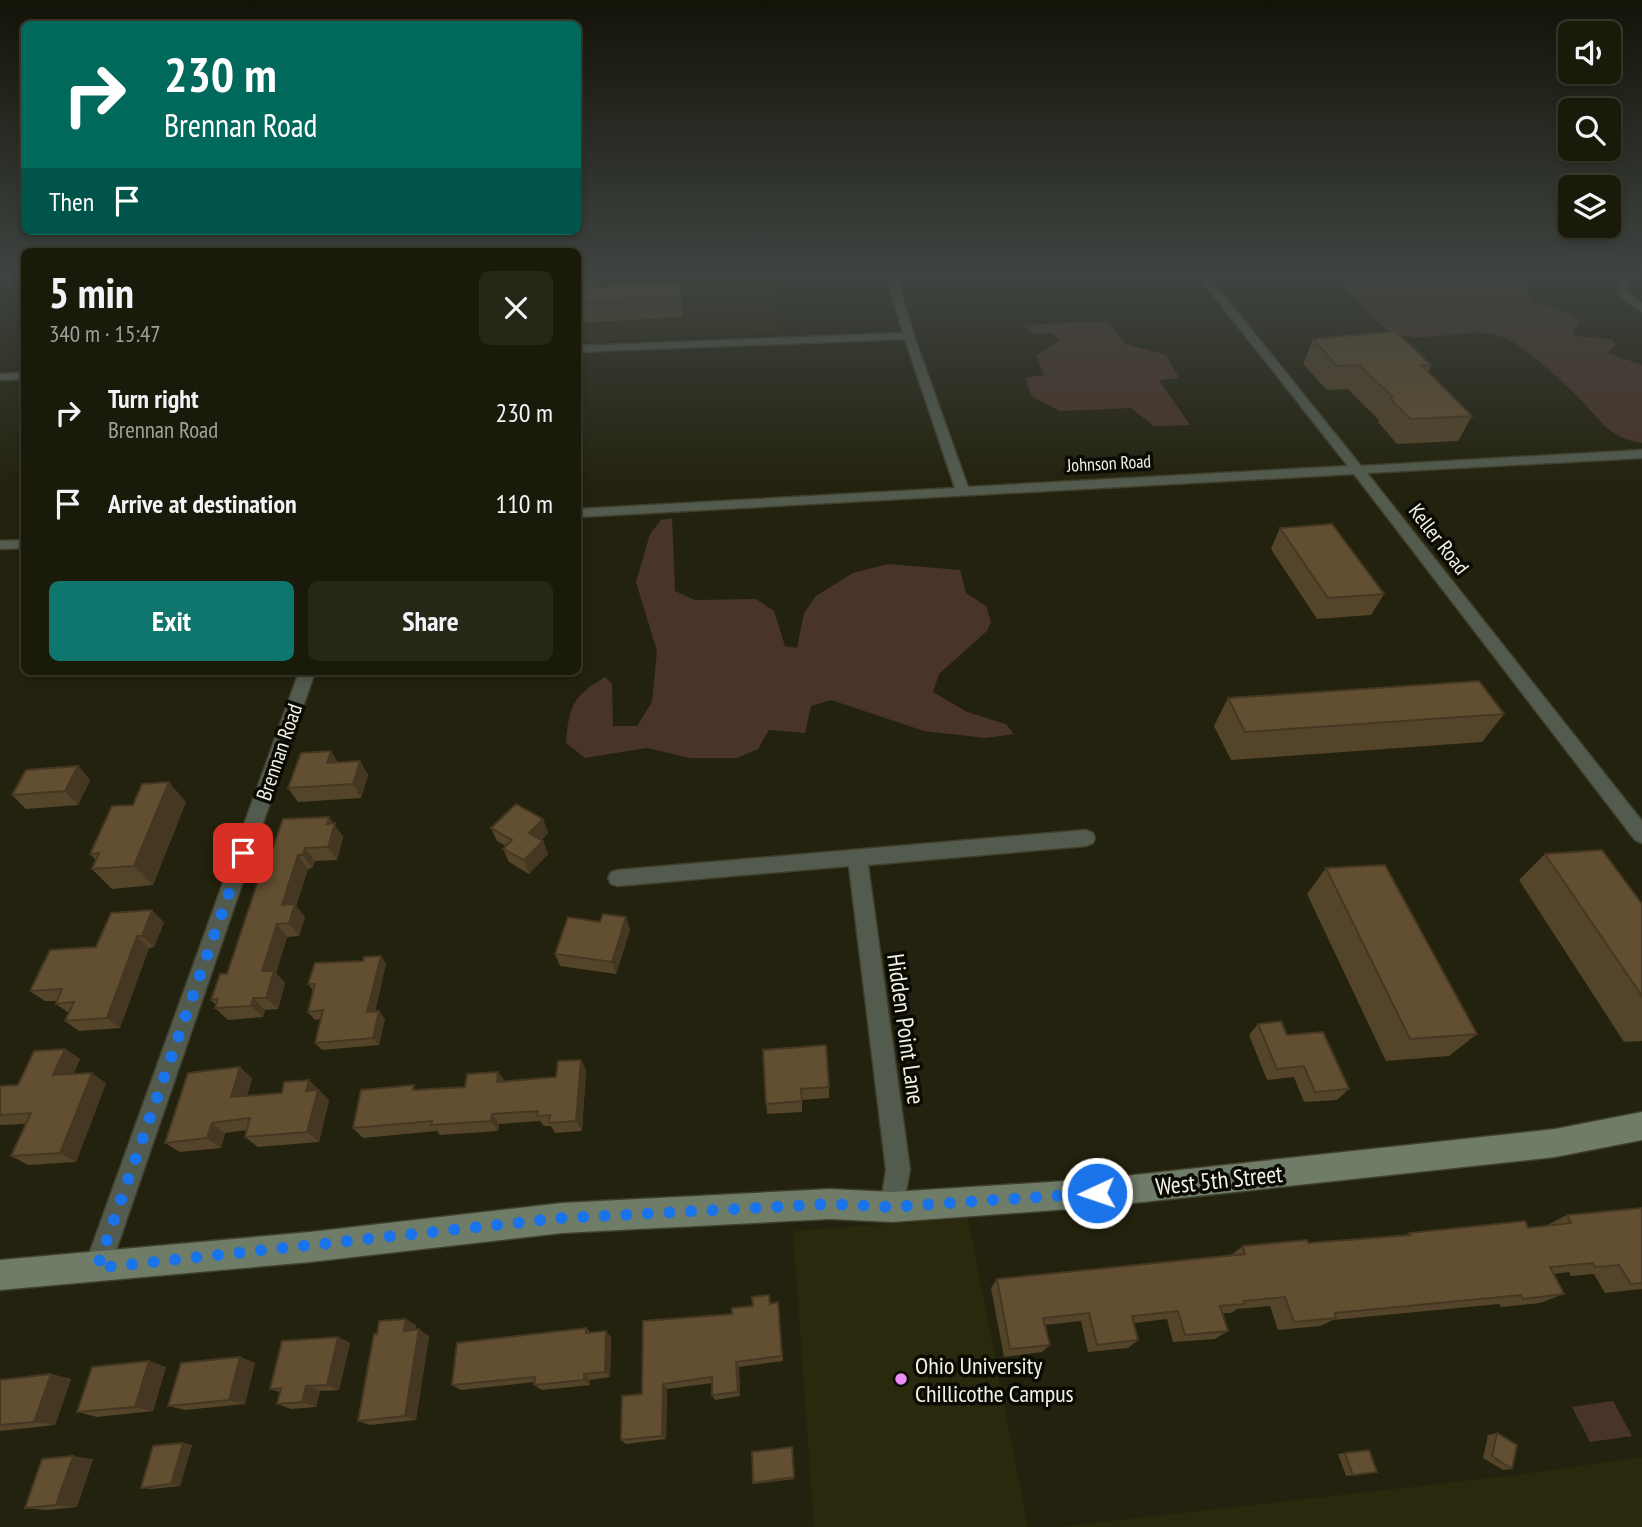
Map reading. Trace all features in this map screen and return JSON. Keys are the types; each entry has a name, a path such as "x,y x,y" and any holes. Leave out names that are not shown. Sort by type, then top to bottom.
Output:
{"street":[{"path":"581,349 724,343"},
{"path":"912,343 963,491"},
{"name":"Keller Road","path":"1256,343 1642,835"},
{"path":"0,377 21,376"},
{"name":"Johnson Road","path":"581,513 1642,454"},
{"path":"0,545 21,544"},
{"name":"Brennan Road","path":"97,1268 306,675"},
{"path":"618,878 1086,838"},
{"name":"Hidden Point Lane","path":"857,857 898,1170 892,1207"},
{"name":"West 5th Street","path":"0,1275 97,1268 562,1218 830,1204 892,1207 1110,1192 1555,1143 1642,1126"}],"shaded area":[{"path":"1055,343 1125,343 1166,355 1179,378 1159,380 1190,425 1154,426 1131,408 1060,411 1031,396 1026,378 1044,375 1036,355"},
{"path":"1515,343 1615,343 1607,353 1642,365 1642,443 1621,437 1606,427 1579,398"},
{"path":"672,518 675,591 695,600 756,599 774,611 785,646 797,648 804,613 816,596 853,573 888,564 960,570 966,593 986,606 991,622 987,631 939,674 933,692 967,712 1006,724 1014,734 986,738 924,731 831,700 811,706 805,733 769,730 758,749 737,758 690,758 647,748 585,758 566,743 571,711 585,691 605,677 612,684 613,726 637,726 652,702 657,651 636,582 650,534 661,520"},
{"name":"Ohio University Chillicothe Campus","path":"968,1218 1028,1527 814,1527 793,1231"},
{"path":"1613,1401 1632,1436 1590,1442 1572,1407"},
{"path":"1642,1457 1642,1527 1058,1527 1517,1475"}],"building":[{"path":"1317,343 1409,343 1431,365 1421,365 1472,416 1410,419 1390,398 1393,397 1359,365 1337,366"},
{"path":"1332,524 1384,594 1328,598 1280,528"},
{"path":"1479,681 1504,714 1245,732 1228,698"},
{"path":"331,751 327,763 360,761 353,784 288,788 301,753"},
{"path":"78,766 65,791 12,795 26,770"},
{"path":"169,782 134,866 92,869 99,853 90,854 112,806 133,805 142,784"},
{"path":"516,804 543,819 529,833 543,841 524,860 503,849 512,840 491,828"},
{"path":"329,817 327,824 335,823 328,847 305,848 303,855 298,855 282,905 295,904 289,923 277,924 262,971 274,971 266,998 253,998 251,1006 215,1008 218,999 211,1000 220,974 227,974 259,878 262,878 283,819"},
{"path":"1602,850 1642,904 1642,996 1545,854"},
{"path":"1385,865 1477,1034 1410,1039 1326,868"},
{"path":"152,910 142,936 137,936 107,1018 65,1021 74,1002 56,1004 62,989 30,991 50,950 96,947 111,913"},
{"path":"603,914 626,917 612,962 555,954 568,917 600,922"},
{"path":"381,956 367,1012 379,1011 373,1038 315,1043 323,1010 308,1012 315,984 308,984 315,963 363,961 364,957"},
{"path":"1281,1021 1287,1035 1323,1032 1349,1089 1315,1092 1304,1066 1277,1069 1258,1024"},
{"path":"826,1045 829,1087 801,1089 802,1101 766,1104 763,1050"},
{"path":"65,1049 53,1075 92,1073 60,1153 11,1156 31,1113 0,1115 0,1086 18,1085 34,1051"},
{"path":"581,1060 576,1121 549,1123 550,1115 537,1116 538,1111 492,1114 491,1121 431,1125 432,1121 353,1128 361,1090 414,1085 413,1090 465,1087 467,1074 498,1072 497,1082 556,1077 558,1061"},
{"path":"240,1067 231,1097 282,1093 284,1082 309,1080 306,1091 318,1090 307,1132 245,1137 250,1118 212,1123 207,1138 165,1143 188,1073"},
{"path":"1642,1208 1642,1283 1631,1284 1619,1265 1595,1267 1593,1263 1550,1267 1564,1294 1523,1299 1521,1295 1335,1313 1336,1318 1294,1322 1285,1297 1244,1301 1245,1304 1220,1306 1228,1331 1185,1335 1178,1311 1132,1316 1138,1340 1097,1345 1089,1313 1043,1318 1050,1345 1010,1349 997,1279 1245,1254 1243,1246 1410,1235 1409,1233 1525,1221 1528,1228 1571,1223 1567,1215"},
{"path":"769,1295 770,1304 778,1302 782,1356 736,1362 738,1392 712,1395 712,1377 663,1384 662,1436 621,1440 622,1396 642,1394 643,1321 732,1314 732,1308 753,1306 752,1297"},
{"path":"406,1319 404,1331 419,1329 405,1416 358,1421 374,1334 377,1334 379,1321"},
{"path":"586,1328 586,1333 606,1331 605,1372 584,1374 584,1380 534,1385 535,1377 452,1385 457,1343"},
{"path":"338,1337 327,1385 306,1386 302,1402 277,1404 281,1388 270,1389 282,1341"},
{"path":"240,1357 229,1400 168,1406 181,1363"},
{"path":"149,1361 135,1407 77,1412 92,1367"},
{"path":"51,1374 34,1422 0,1425 0,1380"},
{"path":"1497,1433 1517,1445 1512,1469 1492,1456"},
{"path":"183,1443 171,1484 141,1488 153,1446"},
{"path":"792,1447 794,1477 753,1483 752,1452"},
{"path":"1369,1450 1377,1472 1353,1475 1345,1453"},
{"path":"73,1456 56,1505 25,1508 42,1459"}],"place":[{"name":"Ohio University Chillicothe Campus","path":"901,1379"}],"route":[{"path":"243,853 97,1268 562,1218 830,1204 892,1207 1097,1193"}]}
